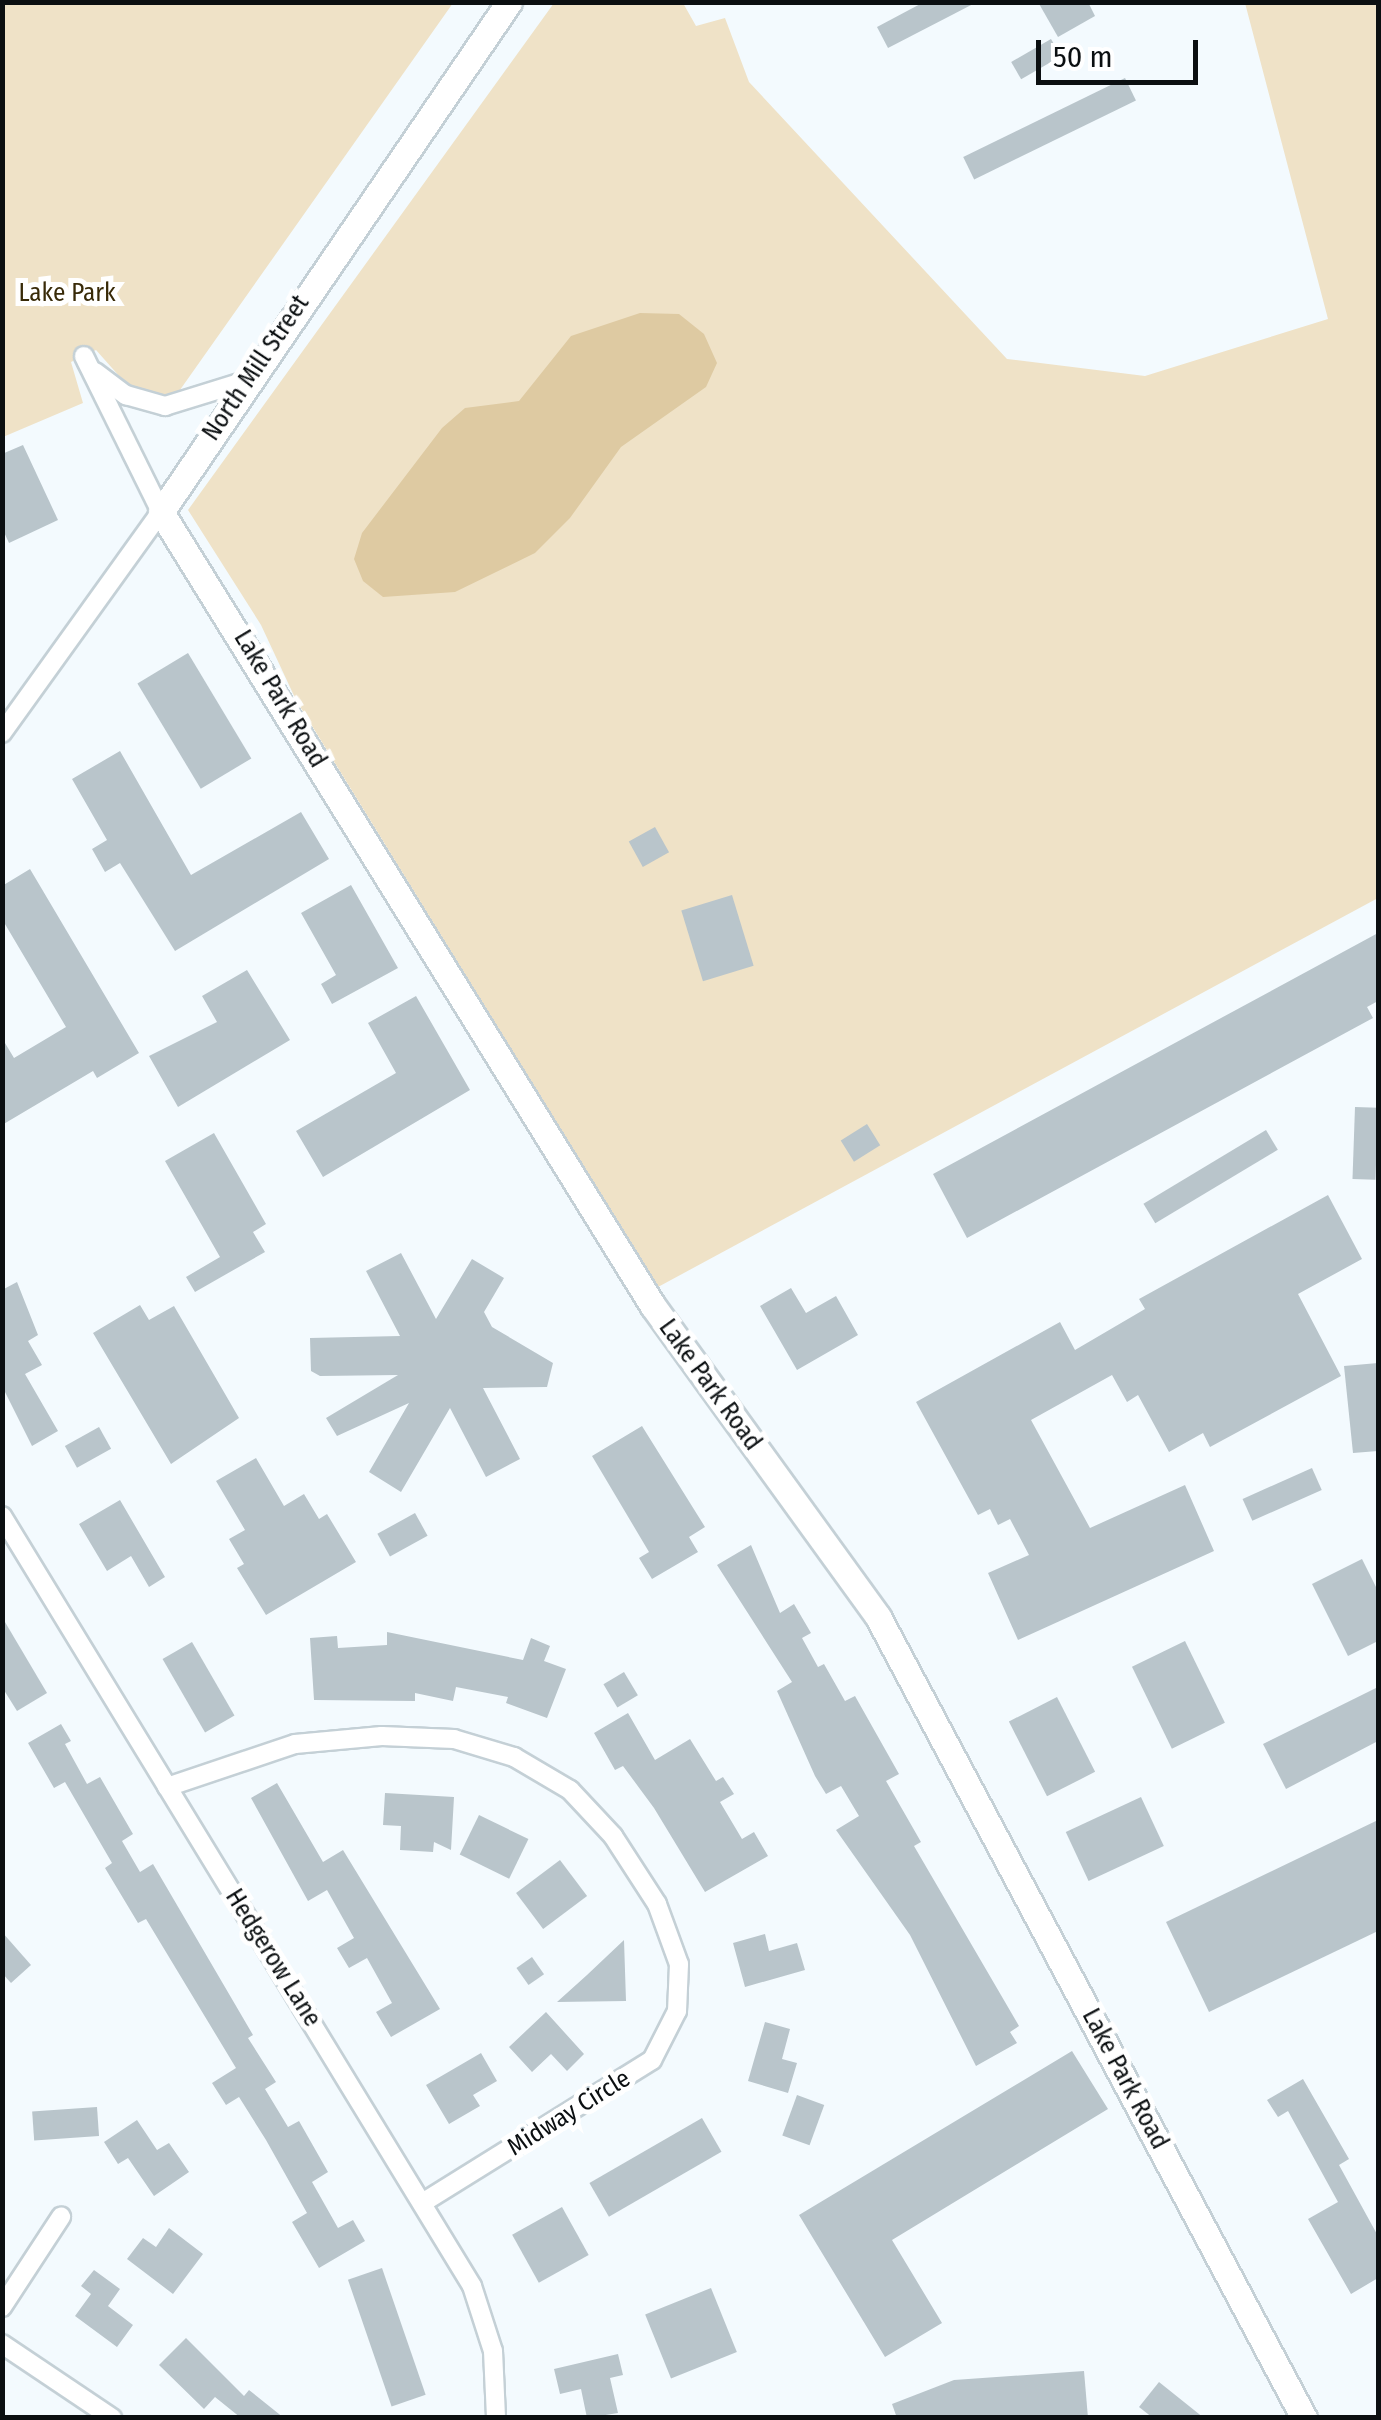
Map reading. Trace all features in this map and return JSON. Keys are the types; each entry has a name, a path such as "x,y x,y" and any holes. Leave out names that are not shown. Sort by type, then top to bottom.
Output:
{"main road":[{"name":"North Mill Street","path":"161,512 246,381 509,2"},
{"name":"Lake Park Road","path":"161,512 643,1290 878,1617 1304,2418"}],"street":[{"name":"Lake Park Road","path":"161,512 86,362 126,395 165,406 246,381"},
{"name":"North Mill Street","path":"2,733 161,512"},
{"name":"Hedgerow Lane","path":"2,1516 424,2202 484,2314 496,2418"},
{"name":"Midway Circle","path":"167,1786 295,1744 382,1736 454,1739 514,1757 570,1790 613,1836 657,1904 679,1964 677,2011 652,2060 424,2202"},
{"path":"2,2306 60,2218"},
{"path":"2,2344 112,2418"}],"green space":[{"name":"Lake Park","path":"3,3 453,3 175,397 128,386 96,350 71,362 83,403 3,437"},
{"path":"554,3 683,3 696,26 725,18 749,82 1007,359 1145,376 1328,319 1245,3 1378,3 1378,898 658,1287 296,700 261,625 188,510"}],"shaded area":[{"path":"640,313 679,314 704,334 717,363 706,387 621,447 570,518 535,553 455,592 383,597 363,581 354,559 362,533 442,428 465,408 519,401 571,336"}],"building":[{"path":"924,2 977,2 888,48 877,27"},
{"path":"1038,2 1088,2 1095,16 1058,37"},
{"path":"1051,39 1061,56 1021,79 1011,62"},
{"path":"1125,78 1136,100 974,179 963,157"},
{"path":"23,445 58,520 9,543 2,528 2,454"},
{"path":"188,653 251,758 201,789 137,683"},
{"path":"120,751 191,875 301,812 329,859 175,951 120,863 105,872 92,849 107,840 72,779"},
{"path":"655,827 669,852 643,867 629,842"},
{"path":"30,869 139,1053 97,1078 93,1071 2,1125 2,1038 14,1058 66,1027 2,919 2,886"},
{"path":"351,885 398,968 332,1004 321,984 336,975 301,913"},
{"path":"732,895 754,966 703,981 681,910"},
{"path":"1378,933 1378,1001 1367,1007 1373,1018 967,1238 933,1174"},
{"path":"247,970 290,1040 178,1107 149,1056 217,1022 202,996"},
{"path":"416,996 470,1090 323,1177 296,1131 396,1073 368,1023"},
{"path":"1355,1107 1378,1108 1375,1180 1352,1179"},
{"path":"867,1124 880,1145 854,1162 841,1140"},
{"path":"1266,1130 1278,1150 1155,1223 1143,1204"},
{"path":"214,1133 266,1224 253,1232 265,1252 195,1292 186,1277 220,1257 165,1161"},
{"path":"1328,1195 1362,1259 1298,1294 1341,1376 1210,1447 1203,1433 1169,1452 1138,1395 1127,1402 1112,1375 1031,1420 1090,1528 1185,1485 1214,1551 1018,1640 988,1573 1029,1555 1010,1519 998,1525 990,1509 978,1515 916,1402 1060,1322 1075,1350 1145,1309 1139,1299"},
{"path":"401,1253 436,1319 472,1259 504,1278 484,1312 492,1327 553,1363 547,1387 483,1388 520,1459 486,1477 450,1408 401,1492 369,1472 409,1403 337,1436 326,1418 398,1375 320,1376 311,1371 310,1338 400,1336 366,1271"},
{"path":"17,1282 38,1335 28,1341 42,1365 25,1374 58,1431 32,1446 2,1386 2,1290"},
{"path":"791,1288 806,1313 836,1296 858,1335 797,1370 760,1306"},
{"path":"140,1305 149,1320 174,1306 239,1418 171,1464 93,1333"},
{"path":"1378,1363 1378,1451 1353,1453 1344,1366"},
{"path":"642,1426 705,1527 689,1537 698,1552 652,1579 639,1558 649,1552 592,1456"},
{"path":"99,1427 111,1449 77,1468 65,1446"},
{"path":"256,1458 284,1506 304,1494 319,1519 327,1514 356,1562 266,1615 237,1568 244,1564 229,1539 245,1530 216,1481"},
{"path":"1312,1468 1322,1490 1252,1521 1243,1499"},
{"path":"120,1500 165,1577 149,1587 131,1556 107,1571 79,1524"},
{"path":"415,1513 428,1536 390,1557 377,1534"},
{"path":"751,1545 780,1613 794,1604 811,1633 802,1638 818,1667 824,1664 845,1701 855,1696 899,1774 886,1781 921,1842 914,1846 1019,2026 1010,2032 1017,2043 976,2066 910,1935 836,1830 859,1816 841,1786 826,1794 815,1776 777,1691 792,1682 717,1565"},
{"path":"1362,1559 1378,1591 1378,1641 1348,1656 1312,1584"},
{"path":"2,1617 47,1693 17,1711 2,1687"},
{"path":"387,1632 523,1660 531,1638 550,1646 544,1661 566,1669 547,1718 506,1703 508,1697 456,1687 453,1701 415,1693 415,1701 314,1700 310,1638 337,1636 338,1648 387,1645"},
{"path":"1185,1641 1225,1723 1172,1749 1132,1667"},
{"path":"192,1642 234,1716 205,1733 163,1659"},
{"path":"624,1672 638,1695 617,1708 603,1684"},
{"path":"1378,1687 1378,1741 1286,1789 1263,1744"},
{"path":"1057,1697 1095,1772 1047,1796 1009,1722"},
{"path":"628,1713 655,1760 690,1739 716,1781 723,1777 734,1794 720,1802 742,1839 754,1832 768,1856 705,1892 654,1808 623,1766 615,1770 594,1733"},
{"path":"61,1724 71,1741 65,1744 87,1784 100,1777 133,1834 122,1841 140,1872 153,1864 253,2035 248,2038 276,2082 265,2089 288,2127 299,2121 328,2172 312,2182 338,2228 353,2220 365,2241 319,2268 292,2222 307,2213 266,2140 239,2097 226,2105 212,2083 236,2068 146,1919 138,1923 105,1868 112,1863 65,1782 54,1788 28,1743"},
{"path":"277,1783 323,1862 343,1850 440,2009 391,2037 376,2012 392,2003 367,1958 349,1968 337,1948 354,1938 327,1890 308,1901 251,1798"},
{"path":"385,1793 454,1797 451,1850 434,1842 433,1852 400,1850 401,1826 383,1825"},
{"path":"1141,1797 1164,1846 1089,1881 1066,1832"},
{"path":"479,1815 528,1839 509,1879 460,1855"},
{"path":"1378,1820 1378,1931 1209,2012 1166,1922"},
{"path":"560,1860 587,1896 543,1929 516,1893"},
{"path":"2,1932 31,1965 11,1983 2,1973"},
{"path":"765,1934 769,1951 797,1943 805,1970 745,1987 733,1943"},
{"path":"624,1940 626,2001 557,2002 587,1975"},
{"path":"532,1957 544,1974 528,1985 516,1968"},
{"path":"546,2012 584,2054 567,2071 551,2054 532,2072 509,2047"},
{"path":"765,2022 790,2029 782,2059 797,2063 788,2093 748,2081"},
{"path":"1072,2051 1108,2109 892,2240 942,2323 885,2357 799,2215"},
{"path":"481,2053 497,2081 473,2095 480,2106 449,2124 426,2085"},
{"path":"1303,2079 1349,2159 1339,2165 1378,2236 1378,2278 1351,2294 1308,2219 1338,2202 1288,2111 1278,2117 1267,2100"},
{"path":"797,2095 824,2105 810,2145 782,2135"},
{"path":"97,2107 99,2136 34,2140 32,2112"},
{"path":"702,2118 721,2152 609,2217 589,2183"},
{"path":"137,2120 157,2150 169,2143 189,2172 154,2196 128,2158 118,2164 104,2142"},
{"path":"562,2207 589,2255 539,2283 512,2235"},
{"path":"169,2228 203,2254 173,2294 127,2259 143,2238 156,2247"},
{"path":"382,2268 426,2395 392,2406 348,2280"},
{"path":"94,2270 120,2289 108,2306 133,2325 117,2347 75,2316 91,2294 81,2286"},
{"path":"711,2288 737,2352 671,2379 645,2315"},
{"path":"186,2338 244,2396 249,2390 284,2418 241,2418 215,2397 204,2409 159,2365"},
{"path":"618,2354 623,2375 610,2378 618,2413 587,2418 581,2389 560,2394 554,2369"},
{"path":"1084,2371 1088,2418 897,2418 892,2404 954,2380"},
{"path":"1159,2382 1204,2418 1153,2418 1139,2407"}]}
